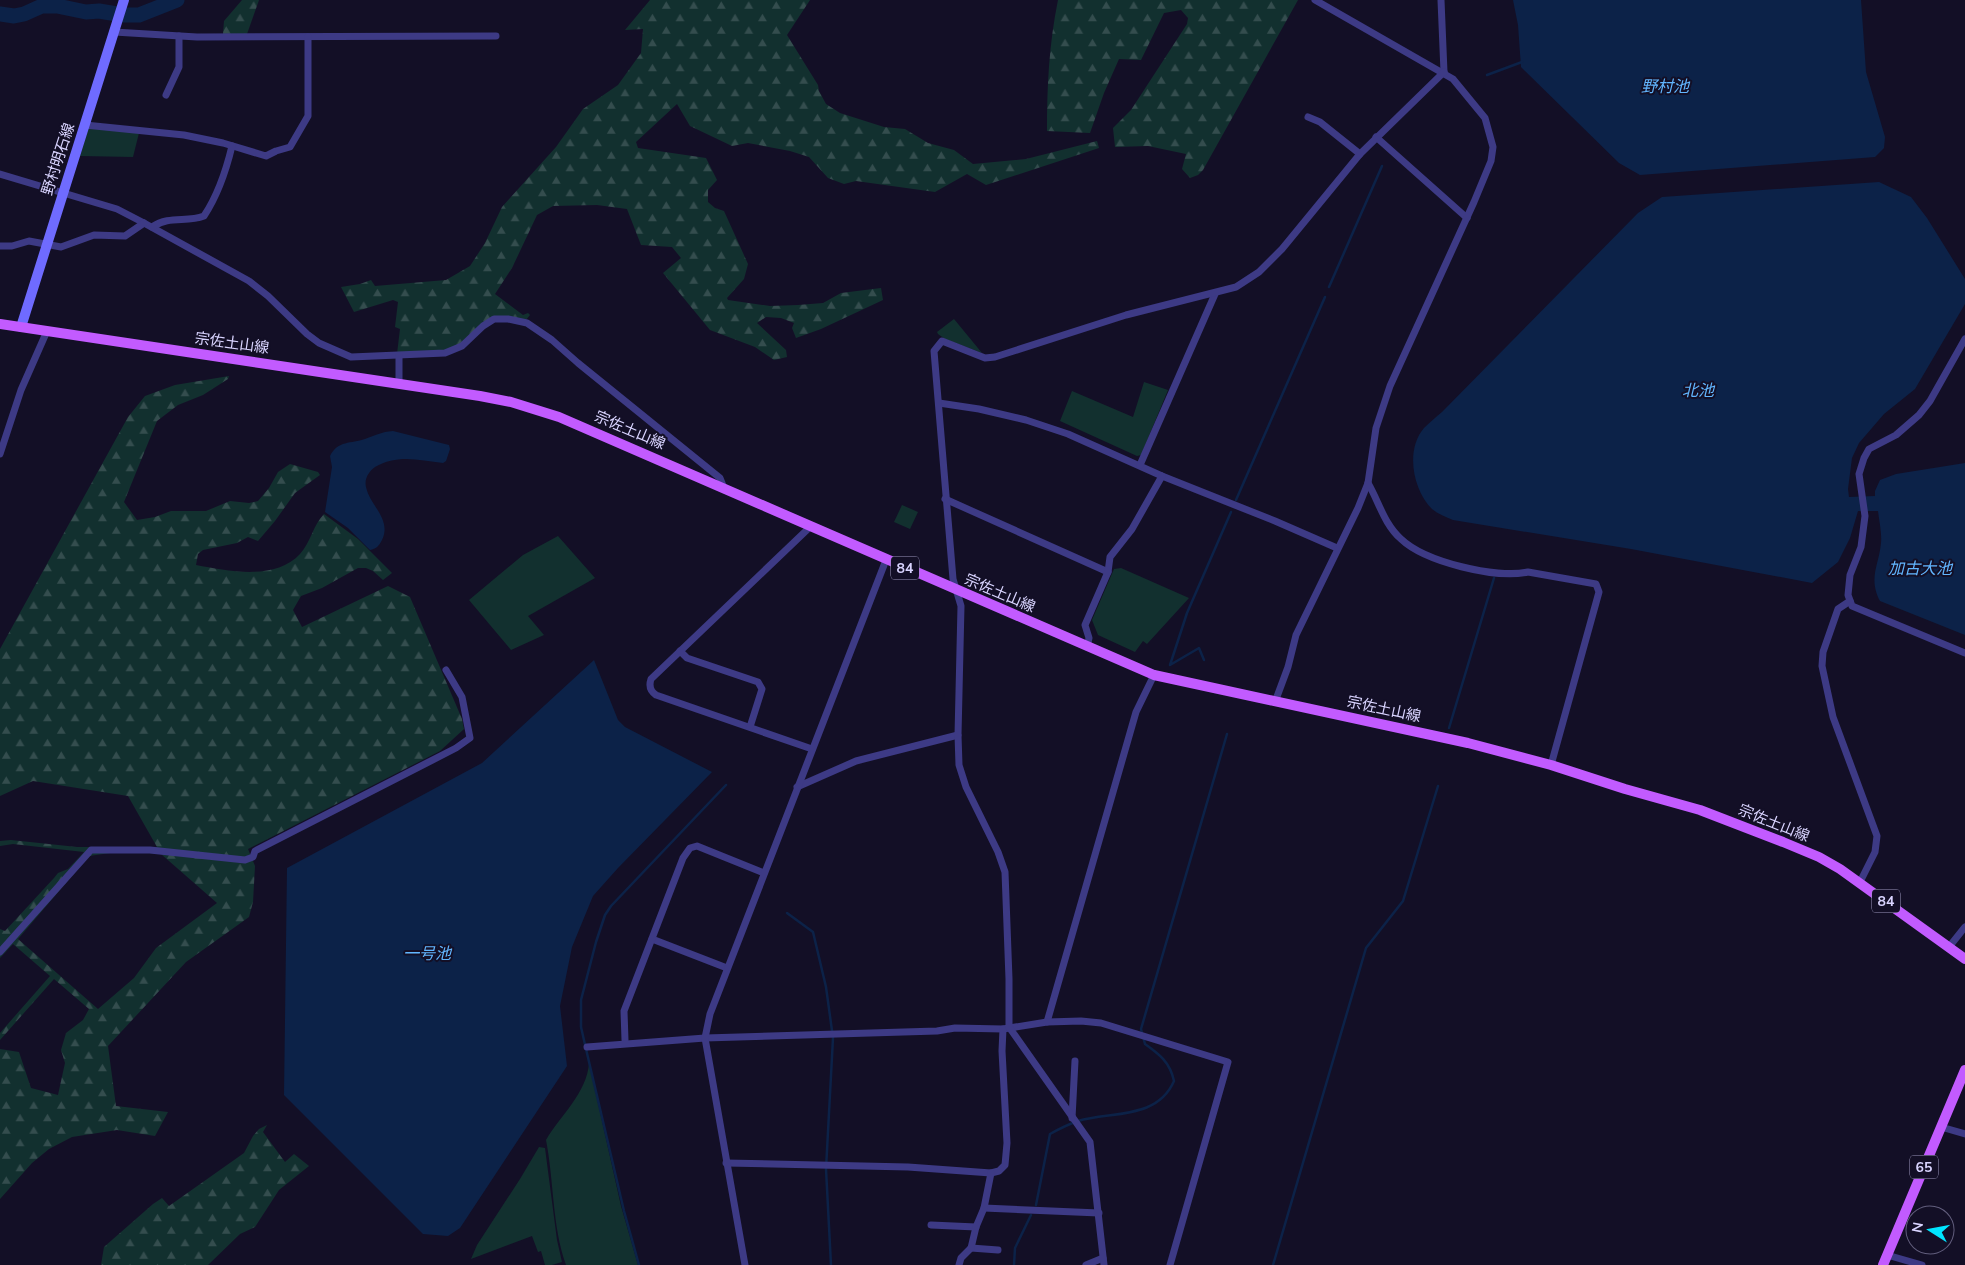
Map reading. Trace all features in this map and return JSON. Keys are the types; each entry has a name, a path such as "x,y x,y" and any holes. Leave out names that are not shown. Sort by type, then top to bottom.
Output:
{"main road":[{"name":"野村明石線","path":"21,327 124,0"},
{"name":"宗佐土山線","path":"0,324 399,383 511,402 559,417 1154,675 1468,743 1551,765 1625,789 1700,810 1819,857 1860,882 1965,959"},
{"name":"65","path":"1883,1265 1965,1070"}],"street":[{"path":"1276,702 1296,635 1358,508 1368,483 1379,415 1390,386 1467,218 1491,161 1493,147 1485,118 1453,79 1444,72 1315,0"},
{"path":"726,1163 908,1167 992,1173 999,1171 1004,1165 1007,1143 1002,1051 1006,1028 1009,979 1005,872 998,852 962,777 958,735 962,606 952,579 934,351 942,341 985,358 995,356 1126,315 1215,294 1236,287 1259,272 1282,249 1360,154 1444,72 1441,0"},
{"path":"115,30 179,36 496,36"},
{"path":"166,95 179,67 179,36"},
{"path":"85,125 184,135 266,156 290,147 308,116 308,37"},
{"path":"1308,117 1320,122 1360,154"},
{"path":"1376,137 1467,218"},
{"path":"152,227 160,222 174,219 204,216 226,170 232,146"},
{"path":"0,174 117,209 152,227 249,281 319,343 351,357 444,353 462,346 484,326 494,320 508,319 527,323 552,340 720,478 724,488"},
{"path":"0,246 12,246 30,240 61,247 94,235 125,236 144,223"},
{"path":"1140,465 1215,294"},
{"path":"0,454 21,390 47,331"},
{"path":"1965,338 1930,401 1896,435 1869,449 1864,458 1859,474 1865,516 1861,547 1850,575 1848,595 1852,606 1965,653"},
{"path":"399,356 399,383"},
{"path":"939,403 979,409 1026,420 1068,434 1162,476 1337,548"},
{"path":"1087,647 1090,638 1085,625 1108,572 1110,557 1132,529 1162,476"},
{"path":"1368,483 1385,519 1400,538 1427,556 1441,562 1498,573 1517,574 1528,572 1596,584 1599,592 1551,765"},
{"path":"945,500 1108,572"},
{"path":"810,527 651,679 650,683 654,694 812,749"},
{"path":"745,1265 705,1038 710,1014 727,968 886,560"},
{"path":"1850,601 1838,609 1823,652 1822,666 1833,717 1876,836 1875,852 1860,882"},
{"path":"680,651 687,658 758,682 762,689 750,727"},
{"path":"0,952 91,850 150,850 245,860 253,857 255,851 456,748 470,738 469,729 462,697 446,670"},
{"path":"1047,1022 1136,712 1154,675"},
{"path":"797,787 856,761 958,735"},
{"path":"625,1040 624,1011 683,858 690,848 697,846 764,873"},
{"path":"1949,947 1965,927"},
{"path":"652,939 727,968"},
{"path":"587,1047 705,1038 937,1031 955,1028 1006,1028 1047,1022 1081,1021 1101,1023 1228,1062 1170,1265"},
{"path":"1006,1028 1090,1142 1103,1261 1086,1265"},
{"path":"1072,1118 1075,1061"},
{"path":"1941,1127 1965,1134"},
{"path":"959,1265 962,1258 971,1248 976,1227 984,1208 992,1173"},
{"path":"984,1208 1099,1213"},
{"path":"931,1224 976,1227"},
{"path":"971,1248 998,1250"},
{"path":"1887,1255 1922,1265"}],"green space":[{"path":"242,0 259,0 247,34 223,34 224,21"},
{"path":"650,0 810,0 787,35 818,85 826,104 840,113 884,127 905,129 928,143 954,150 973,164 1026,159 1097,141 1099,148 986,185 967,174 935,192 856,181 844,184 828,178 809,157 790,151 748,143 732,146 690,126 677,104 636,142 638,148 706,158 717,180 708,190 708,202 715,208 724,211 748,264 744,279 727,298 728,300 770,306 798,305 823,303 841,293 881,288 883,300 821,329 796,338 792,328 794,323 781,318 766,317 757,323 786,350 787,357 774,360 755,347 710,330 663,273 681,258 672,247 641,245 627,209 597,205 553,206 537,215 512,268 495,294 523,315 528,313 530,315 525,321 494,317 458,345 447,350 397,354 400,329 395,327 398,302 393,300 354,312 341,287 371,280 375,286 446,280 470,266 485,243 502,207 556,147 583,109 618,85 641,53 643,29 625,30"},
{"path":"1058,0 1298,0 1203,170 1198,175 1190,178 1182,169 1186,154 1148,146 1115,147 1113,128 1131,110 1187,24 1188,18 1181,10 1164,13 1141,60 1119,59 1104,93 1090,133 1047,131 1049,65"},
{"path":"89,127 139,133 133,157 80,156"},
{"path":"954,319 982,353 945,339 938,334 937,332"},
{"path":"229,376 228,379 203,395 178,405 157,421 124,502 137,520 155,517 171,511 206,511 230,501 249,503 258,501 269,488 278,472 290,464 318,472 320,475 295,493 258,541 248,537 237,543 203,550 198,554 196,565 222,570 251,572 278,568 300,554 324,514 358,539 392,573 383,580 373,571 366,568 358,568 322,588 301,596 293,610 302,627 388,586 410,597 462,719 464,729 440,751 248,849 255,866 253,902 249,917 186,962 108,1046 116,1106 168,1112 155,1136 117,1130 72,1137 49,1149 32,1163 0,1199 0,1049 19,1052 31,1088 58,1095 65,1063 61,1050 66,1033 83,1020 89,1009 54,979 0,1040 0,1033 50,976 13,944 0,958 0,929 5,931 58,873 68,869 84,852 13,844 0,846 0,841 11,840 77,847 157,847 128,796 33,781 0,796 0,649 128,417 145,396 175,385","holes":["124,851 161,854 217,903 156,948 134,978 98,1009 18,939 89,856"]},
{"path":"1144,382 1168,390 1141,455 1137,456 1060,421 1072,391 1133,417"},
{"path":"902,505 918,512 910,529 894,522"},
{"path":"558,536 595,578 528,616 544,635 511,650 469,600 523,555"},
{"path":"1121,568 1189,598 1147,644 1143,641 1135,652 1098,635 1092,620 1114,569"},
{"path":"589,1063 621,1206 638,1265 566,1265 561,1250 546,1140 578,1094 587,1074"},
{"path":"267,1125 263,1132 285,1162 294,1154 309,1166 279,1190 255,1227 240,1234 208,1265 101,1265 104,1247 153,1204 162,1198 169,1206 244,1153 253,1136 259,1129"},
{"path":"539,1147 545,1148 557,1240 562,1262 545,1265 541,1251 538,1252 532,1236 471,1259 477,1245"}],"water":[{"name":"野村池","path":"1513,0 1861,0 1866,72 1885,137 1884,148 1875,157 1640,175 1619,163 1521,67 1518,25"},
{"name":"北池","path":"1879,182 1911,197 1927,218 1965,279 1965,304 1915,389 1884,414 1859,443 1852,458 1848,489 1849,497 1875,496 1880,480 1896,474 1965,463 1965,635 1880,601 1875,585 1875,572 1881,543 1878,511 1858,511 1850,538 1838,562 1812,583 1631,549 1453,520 1434,511 1425,501 1416,481 1413,458 1418,437 1424,428 1638,213 1662,197"},
{"path":"393,431 449,445 450,449 446,461 443,463 400,459 383,463 371,471 366,478 366,487 382,519 384,532 378,546 370,550 348,528 325,512 332,467 330,456 337,447 345,443"},
{"name":"一号池","path":"594,660 618,720 625,727 712,772 593,896 572,947 560,1006 567,1066 460,1228 448,1236 423,1234 284,1095 287,868 482,763"}],"waterway":[{"path":"0,14 14,16 42,6 57,6 86,12 99,11 123,15 139,15 177,0"},
{"path":"1487,75 1522,62"},
{"path":"1329,287 1382,166"},
{"path":"1236,500 1325,297"},
{"path":"1204,660 1199,648 1170,665 1187,613 1231,512"},
{"path":"1449,728 1494,578"},
{"path":"1036,1205 1050,1134 1078,1121 1145,1108 1166,1094 1174,1081 1167,1064 1145,1044 1141,1029 1227,734"},
{"path":"639,1265 624,1211 581,1027 581,1000 596,942 605,915 611,906 726,785"},
{"path":"1273,1265 1366,948 1403,901 1438,786"},
{"path":"787,913 813,932 826,987 833,1038 826,1169 831,1265"},
{"path":"1014,1265 1015,1248 1031,1215"}],"water label":[{"name":"加古大池","path":"1920,569"}]}
